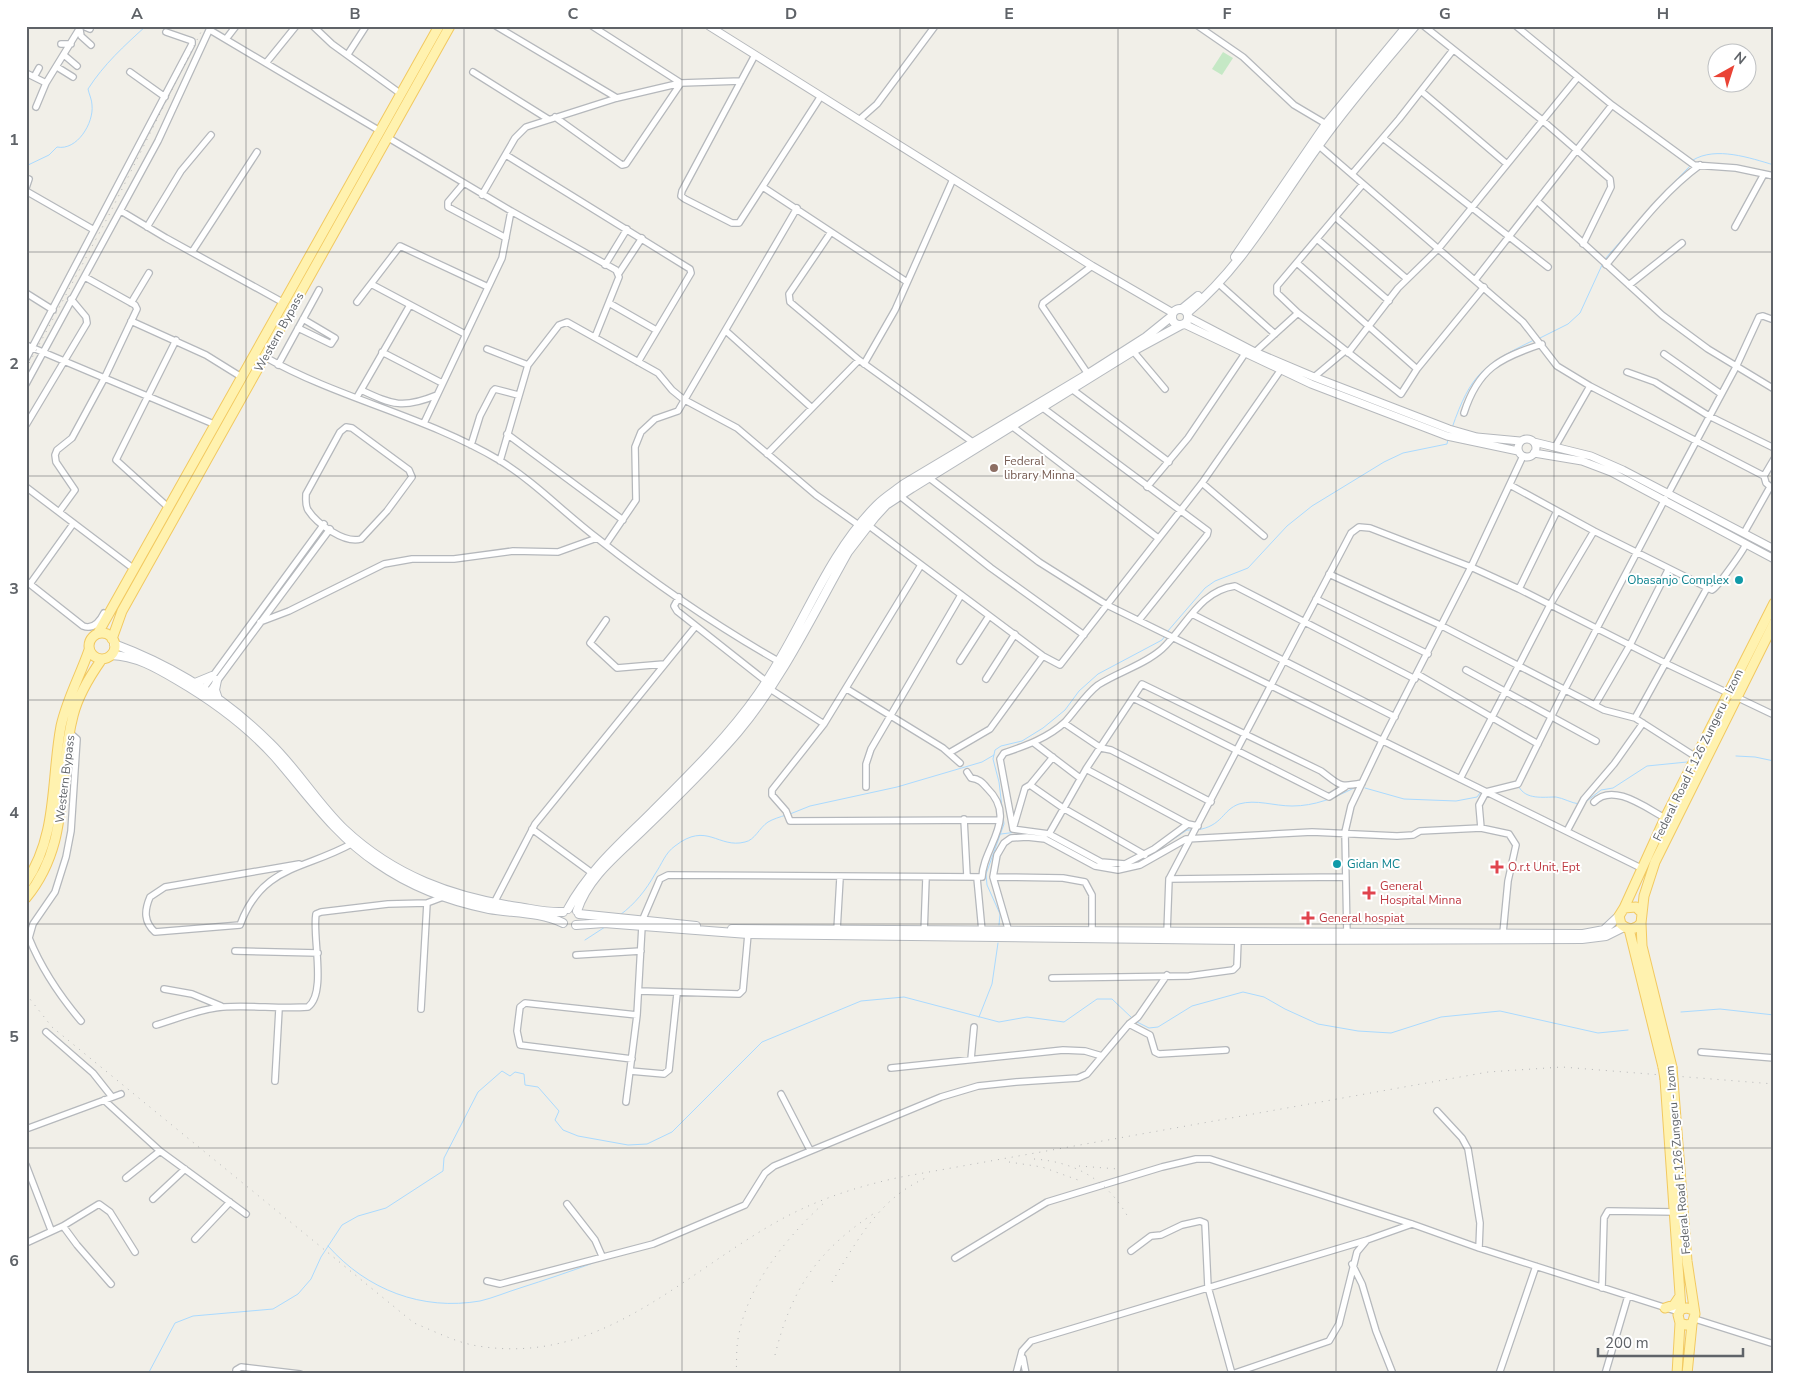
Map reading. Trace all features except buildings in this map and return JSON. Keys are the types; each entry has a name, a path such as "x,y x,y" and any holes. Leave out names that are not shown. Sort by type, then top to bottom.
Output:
{"main road":[{"name":"Western Bypass","path":"384,134 401,94 439,26"},
{"name":"Western Bypass","path":"113,642 122,612 264,357 347,200 384,134 450,26"},
{"path":"563,923 565,910 592,873 710,752 768,685 778,661 828,574 864,526 886,506 928,477 1133,352 1182,325 1186,313 1232,262 1326,124 1407,26"},
{"path":"576,925 582,897 596,878 745,724 878,504 904,484 1088,374 1146,337 1173,315 1186,313 1218,284 1249,249 1318,145 1415,26"},
{"name":"Western Bypass","path":"98,633 132,568 169,508 284,303 347,200"},
{"path":"1173,315 1176,324 1182,325"},
{"name":"Federal Road F.126 Zungeru - Izom","path":"1624,908 1665,818 1774,603"},
{"name":"Federal Road F.126 Zungeru - Izom","path":"1642,913 1644,896 1655,862 1774,623"},
{"path":"614,921 604,924 576,925 571,927 547,918 490,909 444,898 394,874 351,844 324,818 266,748 204,693 195,683 147,656 113,642 108,634 98,633 90,640 89,650 95,657 129,657 145,662 204,693 218,699 271,744 344,829 373,852 403,871 436,887 466,898 494,903 565,910 614,921 642,924 748,934 924,933 1166,936 1347,936 1582,939 1606,936 1627,928 1638,927 1641,923 1642,913 1632,906 1624,908 1619,916 1604,930 1584,934 1503,933 1347,936 1238,940 1166,936 1092,932 982,931 924,933 642,924"},
{"path":"106,657 113,642"},
{"name":"Western Bypass","path":"26,882 44,845 53,807 61,726 70,695 89,650"},
{"name":"Western Bypass","path":"26,898 38,882 54,846 60,822 70,733 79,699 106,657"},
{"path":"195,683 214,678 218,699"},
{"path":"1619,916 1627,928"},
{"name":"Federal Road F.126 Zungeru - Izom","path":"1641,923 1642,946 1669,1079 1693,1318 1687,1374"},
{"name":"Federal Road F.126 Zungeru - Izom","path":"1627,928 1667,1067"},
{"name":"Federal Road F.126 Zungeru - Izom","path":"1669,1079 1681,1296 1680,1322"},
{"path":"1665,1308 1674,1305 1681,1296"},
{"path":"1677,1374 1680,1322 1686,1325 1693,1318 1687,1308 1680,1310"}],"street":[{"path":"226,40 236,26"},
{"path":"266,63 296,26"},
{"path":"313,26 401,94"},
{"path":"348,54 366,26"},
{"path":"496,26 617,98"},
{"path":"592,26 681,83"},
{"path":"709,26 1173,315"},
{"path":"859,120 877,104 935,26"},
{"path":"1198,26 1243,57 1294,105 1326,124"},
{"path":"1424,26 1577,148 1612,183 1583,244"},
{"path":"1516,26 1612,105 1687,160 1697,165 1736,168 1774,176"},
{"path":"81,27 90,29"},
{"path":"36,107 46,83 81,27"},
{"path":"81,27 81,36 91,45"},
{"path":"26,384 158,141 211,28 226,40 482,195 619,273"},
{"path":"26,359 193,42 166,32"},
{"path":"60,44 71,44"},
{"path":"1352,174 1453,50"},
{"path":"64,55 77,66"},
{"path":"755,55 681,196 737,224 741,221 821,96"},
{"path":"57,67 73,77"},
{"path":"34,77 39,68"},
{"path":"130,72 164,97"},
{"path":"473,72 548,119"},
{"path":"26,73 46,83"},
{"path":"1314,377 1346,352 1369,327 1407,279 1439,248 1578,77"},
{"path":"482,195 519,132 526,127 617,98 681,83 741,81"},
{"path":"555,117 622,165 626,164 681,83"},
{"path":"1421,91 1507,164"},
{"path":"1476,280 1612,105"},
{"path":"147,227 181,171 211,135"},
{"path":"1383,138 1548,267"},
{"path":"1318,145 1476,280 1534,333 1557,366 1590,386 1764,476 1772,488 1744,533"},
{"path":"192,252 257,152"},
{"path":"506,154 690,269 691,272 638,362"},
{"path":"1603,263 1666,194 1697,165"},
{"path":"1735,227 1764,174"},
{"path":"29,179 26,189 94,230"},
{"path":"864,364 891,318 953,179"},
{"path":"464,183 448,202 448,207 506,238"},
{"path":"1363,184 1276,289 1277,293 1298,313 1400,394 1417,369 1484,287"},
{"path":"763,187 907,282"},
{"path":"1537,201 1662,315 1736,367 1774,389"},
{"path":"606,544 636,500 638,494 635,447 637,439 648,424 678,411 683,399 726,331 796,208"},
{"path":"121,210 147,227 284,303"},
{"path":"424,423 502,258 511,212"},
{"path":"1335,216 1407,279"},
{"path":"605,265 627,229"},
{"path":"831,232 788,298 820,329 858,360 974,443"},
{"path":"595,337 610,303 619,273 642,238"},
{"path":"1316,239 1389,301"},
{"path":"1628,285 1682,243"},
{"path":"357,302 400,246 488,287"},
{"path":"1297,263 1417,369"},
{"path":"1088,374 1042,306 1043,303 1092,266"},
{"path":"132,303 149,273"},
{"path":"59,512 75,490 55,455 57,450 72,438 104,379 137,309 132,303 85,277"},
{"path":"371,284 465,334"},
{"path":"1218,284 1275,334"},
{"path":"278,365 319,290"},
{"path":"26,293 53,310"},
{"path":"26,425 64,363 87,320 72,299"},
{"path":"610,303 656,330"},
{"path":"357,397 410,304"},
{"path":"1186,313 1255,352 1448,433"},
{"path":"1255,352 1298,313"},
{"path":"1486,792 1517,786 1565,689 1736,367 1760,317 1763,316 1774,320"},
{"path":"298,328 331,344 335,338 303,319"},
{"path":"131,321 176,340 243,378"},
{"path":"500,460 528,365 563,322 567,322 662,376 672,390 683,399 737,428 816,495 921,565 1043,656 1058,665 1062,664 1202,483 1280,371"},
{"path":"1182,325 1280,371 1448,433 1529,457 1536,449 1534,442"},
{"path":"726,331 812,408"},
{"path":"169,508 116,462 176,340"},
{"path":"1464,413 1476,383 1484,373 1541,343"},
{"path":"26,345 64,363 150,395 216,425"},
{"path":"487,348 528,365"},
{"path":"382,352 442,383"},
{"path":"1133,352 1165,389"},
{"path":"1664,354 1721,394"},
{"path":"1147,488 1188,438 1244,355"},
{"path":"264,357 302,376 424,423 500,460 525,478 597,538 725,631 778,661"},
{"path":"767,454 858,360"},
{"path":"1627,372 1655,382 1709,416 1774,448"},
{"path":"1555,447 1590,386"},
{"path":"361,390 399,405 416,404 437,395"},
{"path":"471,445 480,416 494,390 518,395"},
{"path":"1073,390 1169,462"},
{"path":"1043,408 1147,488 1206,527 1207,535 1139,620"},
{"path":"346,427 352,428 409,470 412,477 387,511 361,539 348,540 327,526 309,510 306,503 306,494 340,432 346,427"},
{"path":"1012,427 1158,538"},
{"path":"507,434 622,520"},
{"path":"1460,436 1520,441 1527,438 1534,442 1599,460 1774,549"},
{"path":"1347,936 1345,832 1351,806 1382,741 1442,626 1510,484 1520,453 1520,441"},
{"path":"1534,453 1582,461 1667,496 1774,559"},
{"path":"1764,476 1774,459"},
{"path":"928,477 1039,562 1107,605 1643,869"},
{"path":"1202,483 1264,536"},
{"path":"1510,484 1594,531 1706,588 1715,590 1746,544"},
{"path":"26,487 132,568 99,621 87,628 28,583 73,524"},
{"path":"900,496 991,568 1084,635"},
{"path":"1519,589 1557,511"},
{"path":"214,678 260,622 327,526"},
{"path":"204,693 327,526"},
{"path":"1166,936 1169,879 1351,533 1359,527 1370,528 1471,567 1774,715"},
{"path":"1460,779 1518,664 1594,531"},
{"path":"260,622 289,611 384,564 412,559 454,559 513,551 558,552 597,538"},
{"path":"921,565 847,689 824,724 772,790 772,795 786,811 789,820 999,820"},
{"path":"1595,705 1630,646 1668,570"},
{"path":"1329,574 1442,626 1595,705 1617,715 1635,718 1696,757"},
{"path":"1012,829 1000,759 1004,753 1034,743 1064,723 1092,690 1155,654 1172,638 1210,595 1221,588 1235,586 1416,676 1538,744"},
{"path":"1635,718 1706,588"},
{"path":"866,787 868,758 890,716 961,595"},
{"path":"679,597 675,609 694,627 768,685 824,724"},
{"path":"1316,598 1428,654"},
{"path":"1192,614 1395,717"},
{"path":"960,661 989,616"},
{"path":"606,620 590,643 611,664 623,668 664,664"},
{"path":"494,903 532,829 694,627"},
{"path":"986,679 1015,634"},
{"path":"949,753 990,729 1043,656"},
{"path":"1466,670 1596,741"},
{"path":"1049,834 1080,778 1140,685 1144,685 1321,771 1345,787"},
{"path":"847,689 949,753 960,762"},
{"path":"1133,698 1236,752 1329,797 1345,787 1362,783"},
{"path":"1064,723 1101,748 1111,750 1211,802"},
{"path":"1567,831 1580,805 1628,746 1643,723"},
{"path":"70,733 77,739 71,831 55,892 33,924 29,938 43,970 64,1002 81,1021"},
{"path":"1034,743 1080,778"},
{"path":"1012,829 1025,788 1030,785 1053,757"},
{"path":"1086,769 1188,824 1198,827"},
{"path":"626,1102 637,1015 642,924 660,879 664,876 926,878 966,876 982,878 984,862 998,835 999,820 996,796 978,779 971,778 967,772"},
{"path":"1030,785 1063,808 1145,855"},
{"path":"1481,828 1479,805 1486,792"},
{"path":"1594,802 1598,798 1619,794 1665,818"},
{"path":"964,819 966,876"},
{"path":"1012,829 1049,834 1101,862 1125,864 1145,855 1188,824"},
{"path":"1009,932 993,877 997,855 1004,843 1011,838 1045,839 1058,844 1094,866 1118,870 1140,865 1181,841 1192,838 1269,833 1345,832 1397,836 1412,835 1420,831 1481,828 1509,834 1516,845 1508,881 1503,933"},
{"path":"532,829 592,873"},
{"path":"299,864 164,887 150,897 145,916 149,926 155,932 240,925 248,907 268,883 299,864 351,844"},
{"path":"993,877 1063,878 1085,882 1089,886 1092,895 1092,932"},
{"path":"1169,879 1345,877"},
{"path":"837,930 840,878"},
{"path":"924,933 926,878"},
{"path":"977,878 982,931"},
{"path":"156,1025 223,1006 279,1009 308,1007 315,1000 318,953 316,914 388,904 427,903 444,898"},
{"path":"421,1009 427,903"},
{"path":"639,991 677,994 742,992 748,934"},
{"path":"1052,978 1189,976 1233,970 1238,966 1238,940"},
{"path":"235,951 318,953"},
{"path":"576,955 641,951"},
{"path":"487,1282 500,1284 653,1244 745,1205 765,1173 774,1166 941,1097 978,1086 1078,1078 1088,1074 1130,1023 1138,1017 1167,975"},
{"path":"164,990 192,994 223,1006"},
{"path":"630,1071 664,1074 669,1070 677,994"},
{"path":"632,1059 521,1046 517,1028 520,1006 525,1003 637,1015"},
{"path":"275,1081 279,1009"},
{"path":"1130,1023 1150,1035 1155,1052 1160,1054 1226,1050"},
{"path":"970,1059 974,1027"},
{"path":"46,1032 93,1073 112,1097"},
{"path":"891,1068 1063,1050 1085,1051 1102,1056"},
{"path":"1701,1052 1774,1058"},
{"path":"26,1128 121,1094"},
{"path":"781,1094 810,1150"},
{"path":"104,1100 160,1151 246,1214"},
{"path":"1437,1111 1462,1138 1468,1149 1480,1223 1478,1248"},
{"path":"126,1178 160,1151"},
{"path":"955,1258 1047,1202 1162,1166 1203,1158 1220,1161 1602,1288 1665,1308 1680,1310"},
{"path":"26,1165 51,1230"},
{"path":"153,1199 185,1169"},
{"path":"196,1239 230,1202"},
{"path":"26,1243 63,1226 95,1204 102,1205 110,1212 135,1252"},
{"path":"568,1204 596,1240 602,1256"},
{"path":"1602,1288 1604,1218 1608,1211 1676,1212"},
{"path":"1131,1251 1146,1238 1161,1235 1182,1225 1203,1221 1205,1223 1208,1287 1232,1374 1329,1341 1339,1324 1356,1252 1367,1240"},
{"path":"1016,1374 1022,1351 1031,1341 1367,1240 1412,1224"},
{"path":"63,1226 76,1245 111,1284"},
{"path":"1352,1264 1362,1284 1376,1331 1393,1374"},
{"path":"1499,1374 1536,1266"},
{"path":"1606,1374 1628,1296"},
{"path":"1693,1318 1774,1344"},
{"path":"1022,1351 1026,1374"},
{"path":"236,1374 236,1370 241,1367 300,1374"}],"green space":[{"path":"1223,52 1233,58 1222,75 1212,69"}],"waterway":[{"path":"26,166 49,155 57,147 71,145 83,134 92,112 92,103 88,89 108,63 146,26"},
{"path":"1693,160 1702,156 1722,154 1744,157 1774,165"},
{"path":"1660,197 1690,166"},
{"path":"1605,259 1647,211"},
{"path":"1538,339 1568,324 1580,313 1602,265"},
{"path":"1452,428 1466,395 1481,373 1502,357 1534,340"},
{"path":"1167,632 1205,588 1215,581 1248,568 1287,526 1312,506 1384,462 1403,453 1447,444 1448,439"},
{"path":"999,925 1000,914 987,885 986,874 1004,824 999,782 993,759 995,750 1001,746 1022,741 1043,728 1065,710 1079,691 1098,674 1162,640 1165,636"},
{"path":"790,814 810,806 897,787 982,762 994,755"},
{"path":"1736,756 1774,761"},
{"path":"1583,804 1601,790 1613,788 1647,766 1687,762"},
{"path":"1519,787 1530,796 1556,797 1579,804"},
{"path":"1197,830 1217,822 1229,810 1239,804 1258,802 1285,806 1309,805 1332,798 1354,788"},
{"path":"1365,788 1404,799 1456,801 1477,797 1480,793"},
{"path":"620,915 644,891 669,852 686,839 704,836 727,842 745,842 752,839 768,822 786,815"},
{"path":"1132,864 1148,856 1187,830 1191,830"},
{"path":"1001,834 1017,832"},
{"path":"585,940 605,927"},
{"path":"979,1017 992,984 998,943"},
{"path":"1135,1021 1149,1028 1158,1027 1192,1006 1243,992 1264,997 1318,1024 1358,1031 1391,1033 1441,1017 1500,1011 1598,1033 1628,1030"},
{"path":"148,1374 175,1323 193,1316 273,1309 298,1294 311,1279 321,1257 342,1225 358,1216 386,1208 443,1171 444,1158 478,1092 502,1071 510,1076 515,1072 524,1074 525,1085 538,1087 559,1111 555,1120 563,1130 578,1136 628,1145 647,1144 672,1132 762,1042 861,1001 904,997 999,1022 1027,1017 1064,1022 1097,999 1112,999 1132,1018"},
{"path":"1681,1012 1720,1009 1774,1015"},
{"path":"328,1246 360,1275 378,1285 397,1294 437,1303 485,1300 593,1263"}],"railway":[{"path":"26,369 110,213 204,26"},
{"path":"26,994 52,1027 414,1323 454,1340 478,1346 522,1349 563,1342 602,1329 638,1311 794,1212 839,1194 901,1177 1488,1072 1562,1067 1774,1084"},
{"path":"1034,1159 1063,1164 1089,1175 1110,1193 1128,1217"},
{"path":"1009,1162 1042,1167 1078,1180"},
{"path":"1079,1166 1118,1169"},
{"path":"832,1282 861,1235 883,1208 911,1185 928,1177"},
{"path":"736,1374 737,1343 743,1319 759,1281 796,1231 825,1202"},
{"path":"775,1355 789,1311 809,1274 836,1242 873,1214"}],"place":[{"name":"Federal library Minna","path":"994,468"},
{"name":"Obasanjo Complex","path":"1739,580"},
{"name":"Gidan MC","path":"1337,864"},
{"name":"O.r.t Unit, Ept","path":"1497,867"},
{"name":"General Hospital Minna","path":"1369,893"},
{"name":"General hospiat","path":"1308,918"}]}
